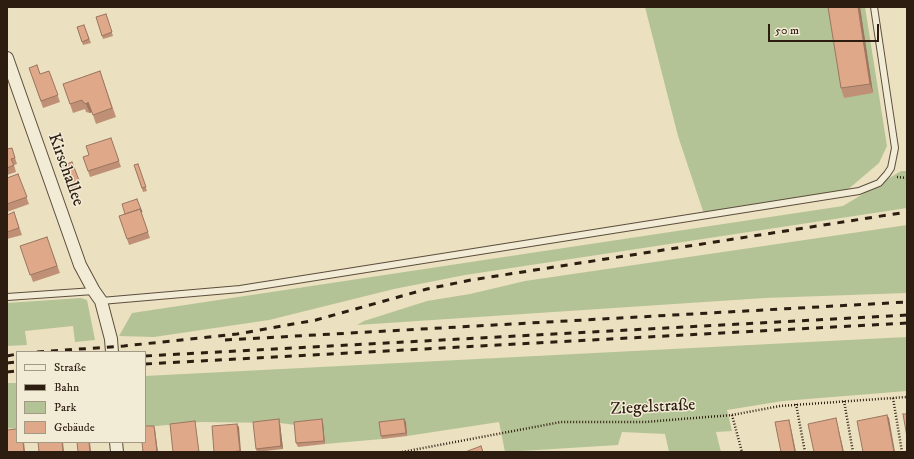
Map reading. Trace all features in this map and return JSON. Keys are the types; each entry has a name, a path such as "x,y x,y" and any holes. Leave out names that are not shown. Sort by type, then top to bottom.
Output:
{"street":[{"name":"Kirschallee","path":"7,58 80,265 98,296 112,339 112,351"}],"lane":[{"path":"7,297 98,296 240,289 859,191 879,183 887,174 891,168 895,148 874,7"}],"path":[{"name":"Ziegelstraße","path":"402,452 561,422 645,422 732,415 796,404 907,397"},
{"path":"893,398 902,452"},
{"path":"844,402 853,452"},
{"path":"796,404 805,452"},
{"path":"732,415 742,452"}],"green space":[{"path":"645,7 865,7 887,146 879,163 839,197 705,217 678,136"},
{"path":"901,171 907,171 907,208 465,275 394,289 269,320 154,337 119,336 132,313 843,206"},
{"path":"907,225 907,293 765,298 357,325 364,321 427,301 470,294 525,281"},
{"path":"81,298 87,300 95,340 75,342 73,326 25,331 27,345 7,346 7,303"},
{"path":"907,337 907,391 783,401 727,410 732,431 716,432 721,452 669,452 665,434 622,432 618,445 505,452 499,422 407,436 406,422 382,439 325,444 322,423 296,425 280,423 201,422 146,427 146,376"},
{"path":"7,383 16,383 16,429 7,428"}],"building":[{"path":"828,7 858,7 870,84 841,88"},
{"path":"106,14 112,32 102,36 96,17"},
{"path":"84,25 89,39 82,42 77,27"},
{"path":"37,65 40,74 49,71 58,95 41,101 29,68"},
{"path":"100,71 112,108 93,115 88,102 86,104 82,100 70,104 63,84"},
{"path":"111,138 119,161 88,171 83,157 89,155 86,146"},
{"path":"12,148 15,158 11,159 14,165 7,168 7,149"},
{"path":"72,162 80,183 70,187 62,166"},
{"path":"138,164 146,187 142,188 134,165"},
{"path":"18,174 27,197 7,204 7,178"},
{"path":"137,199 142,212 140,209 125,214 122,204"},
{"path":"140,209 148,232 127,239 119,216"},
{"path":"14,212 19,228 7,232 7,215"},
{"path":"47,237 57,266 30,275 20,246"},
{"path":"903,414 907,414 907,437"},
{"path":"887,415 894,452 863,452 857,421"},
{"path":"836,418 843,452 814,452 808,424"},
{"path":"279,419 281,446 256,449 253,422"},
{"path":"322,419 324,441 296,443 294,422"},
{"path":"404,419 406,433 381,436 379,422"},
{"path":"789,420 795,452 781,452 775,422"},
{"path":"195,421 199,452 173,452 170,424"},
{"path":"237,424 240,451 214,452 212,426"},
{"path":"146,426 154,426 157,452 143,452 142,443 146,443"},
{"path":"16,429 16,443 23,443 24,452 7,452 7,430"},
{"path":"38,443 62,443 63,452 39,452"},
{"path":"77,443 89,443 90,452 78,452"},
{"path":"481,446 483,452 465,452"}],"railway":[{"path":"52,351 124,346 237,334 316,320 427,289 471,280 907,212"},
{"path":"225,340 907,302"},
{"path":"146,356 907,315"},
{"path":"146,364 907,323"},
{"path":"7,356 16,354"},
{"path":"7,363 16,362"},
{"path":"7,372 16,371"}]}
